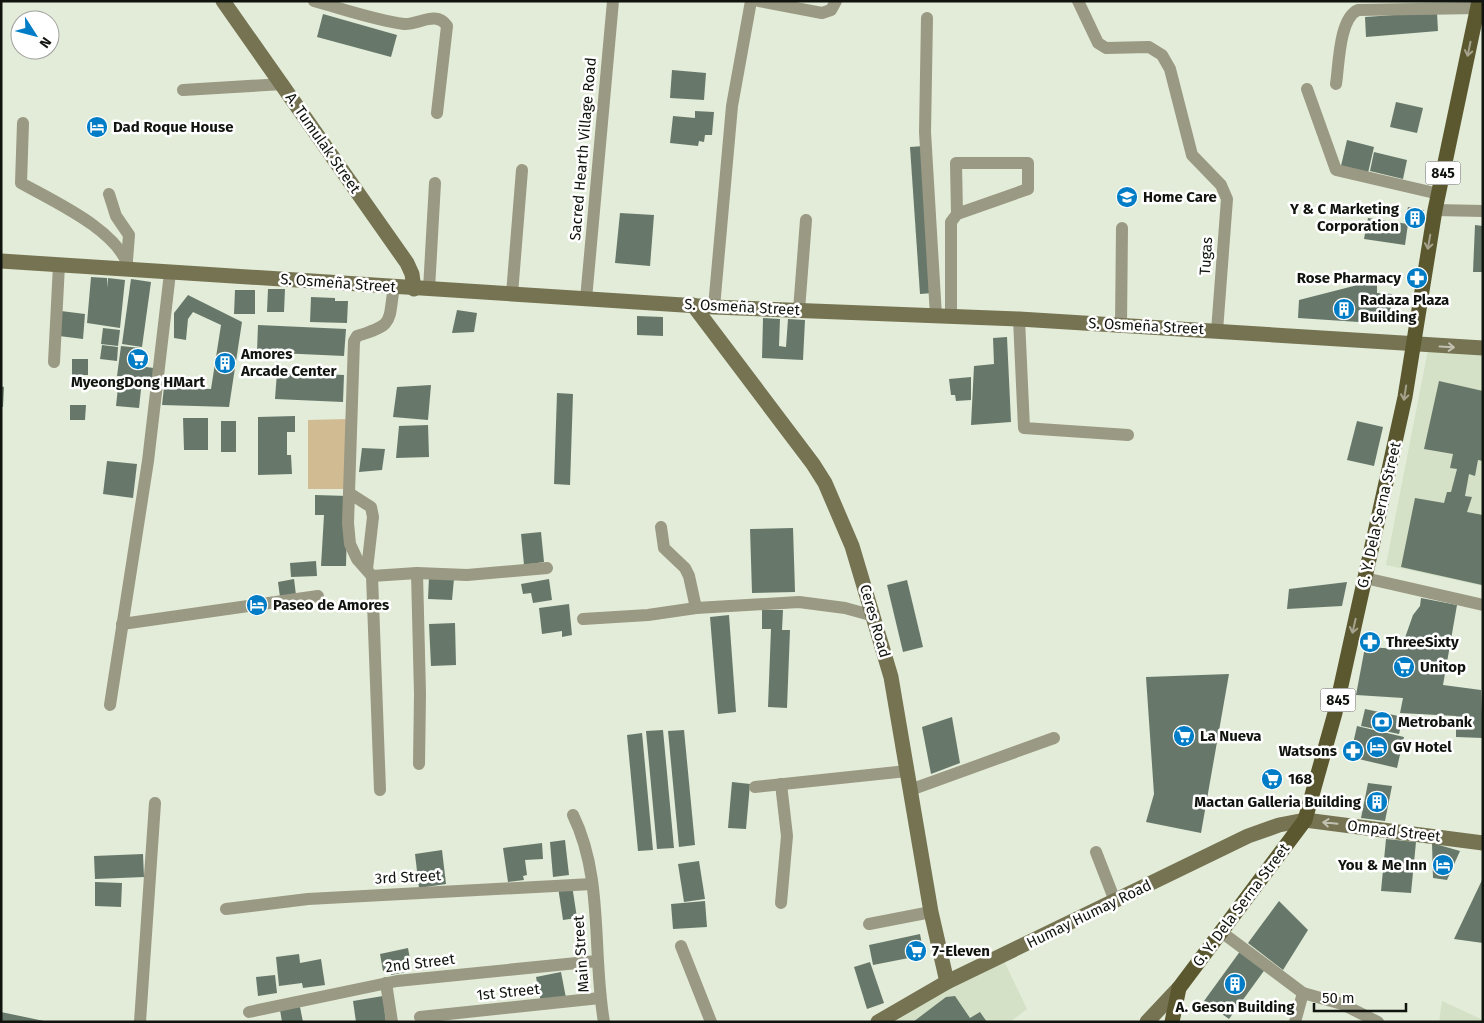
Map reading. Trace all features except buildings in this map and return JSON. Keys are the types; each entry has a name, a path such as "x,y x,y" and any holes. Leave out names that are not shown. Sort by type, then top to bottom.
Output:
{"main road":[{"name":"G. Y. Dela Serna Street","path":"1179,988 1305,820 1335,713 1405,397 1435,210 1478,4"},
{"name":"845","path":"1172,1022 1179,988"}],"street":[{"name":"A. Tumulak Street","path":"223,1 407,263 421,289"},
{"path":"314,1 406,24 434,18 444,22 447,26 436,113"},
{"name":"Sacred Hearth Village Road","path":"586,299 613,1"},
{"path":"714,307 732,106 751,1"},
{"path":"759,1 822,13 831,10 836,1"},
{"name":"Tugas","path":"1078,1 1098,43 1106,48 1149,47 1162,55 1170,69 1192,155 1221,186 1227,199 1217,331"},
{"path":"1336,84 1344,26 1353,12 1358,10 1478,4"},
{"path":"927,18 925,132 944,316"},
{"path":"183,90 283,84"},
{"path":"1307,89 1336,170 1438,194"},
{"path":"24,123 21,183 83,217 100,230 128,265"},
{"path":"944,316 951,222 957,214 1028,189 1028,163 956,163 957,214"},
{"path":"512,294 522,170"},
{"path":"421,289 435,183"},
{"path":"110,194 116,216 129,236 128,265"},
{"path":"1435,210 1483,211"},
{"path":"799,310 806,220"},
{"path":"1121,325 1122,228"},
{"name":"S. Osmeña Street","path":"1,261 59,265 128,265 170,273 693,304 714,307 1020,319 1483,348"},
{"path":"54,362 59,265"},
{"path":"110,705 148,461 170,273"},
{"path":"394,286 388,321 382,328 357,336 354,341 348,523 350,544 357,559 369,572 467,575 547,568"},
{"name":"Ceres Road","path":"693,304 825,483 852,546 891,677 931,912 947,982"},
{"path":"1020,319 1023,421 1025,429 1128,435"},
{"path":"349,493 371,507 373,517 369,572 380,790"},
{"path":"661,528 664,548 684,568 689,576 696,608"},
{"path":"417,572 420,694 419,764"},
{"path":"1365,578 1483,604"},
{"path":"122,624 318,596"},
{"path":"583,619 648,615 696,608 811,602 874,616"},
{"path":"910,790 1054,738"},
{"path":"755,787 907,771"},
{"path":"781,784 786,836 781,903"},
{"path":"140,1022 155,803"},
{"name":"Main Street","path":"572,815 583,836 592,884 600,998 604,1022"},
{"name":"Ompad Street","path":"1305,820 1483,843"},
{"name":"Humay Humay Road","path":"878,1022 947,982 1248,836 1305,820"},
{"path":"1096,852 1115,901"},
{"name":"3rd Street","path":"226,909 308,900 592,884"},
{"path":"869,924 931,912"},
{"path":"1220,931 1304,992 1342,1004 1378,1022"},
{"path":"681,946 711,1022"},
{"name":"2nd Street","path":"249,1012 386,983 430,976 597,961"},
{"path":"386,983 392,1022"},
{"path":"1147,1022 1179,988"},
{"path":"1295,1022 1304,992"},
{"name":"1st Street","path":"420,1018 600,998"}],"shaded area":[{"path":"1428,350 1483,354 1483,586 1386,565"},
{"path":"347,419 346,489 308,489 308,420"},
{"path":"1004,961 1027,1009 1010,1022 894,1022 955,985"},
{"path":"1442,1001 1483,1020 1483,1022 1439,1022"}],"place":[{"name":"Dad Roque House","path":"97,127"},
{"name":"Home Care","path":"1127,197"},
{"name":"Y & C Marketing Corporation","path":"1415,218"},
{"name":"Rose Pharmacy","path":"1417,278"},
{"name":"Radaza Plaza Building","path":"1344,309"},
{"name":"MyeongDong HMart","path":"138,359"},
{"name":"Amores Arcade Center","path":"225,363"},
{"name":"Paseo de Amores","path":"257,605"},
{"name":"ThreeSixty","path":"1370,642"},
{"name":"Unitop","path":"1404,667"},
{"name":"Metrobank","path":"1382,722"},
{"name":"La Nueva","path":"1184,736"},
{"name":"GV Hotel","path":"1377,747"},
{"name":"Watsons","path":"1353,751"},
{"name":"168","path":"1272,779"},
{"name":"Mactan Galleria Building","path":"1377,802"},
{"name":"You & Me Inn","path":"1443,865"},
{"name":"7-Eleven","path":"916,951"},
{"name":"A. Geson Building","path":"1235,984"}]}
